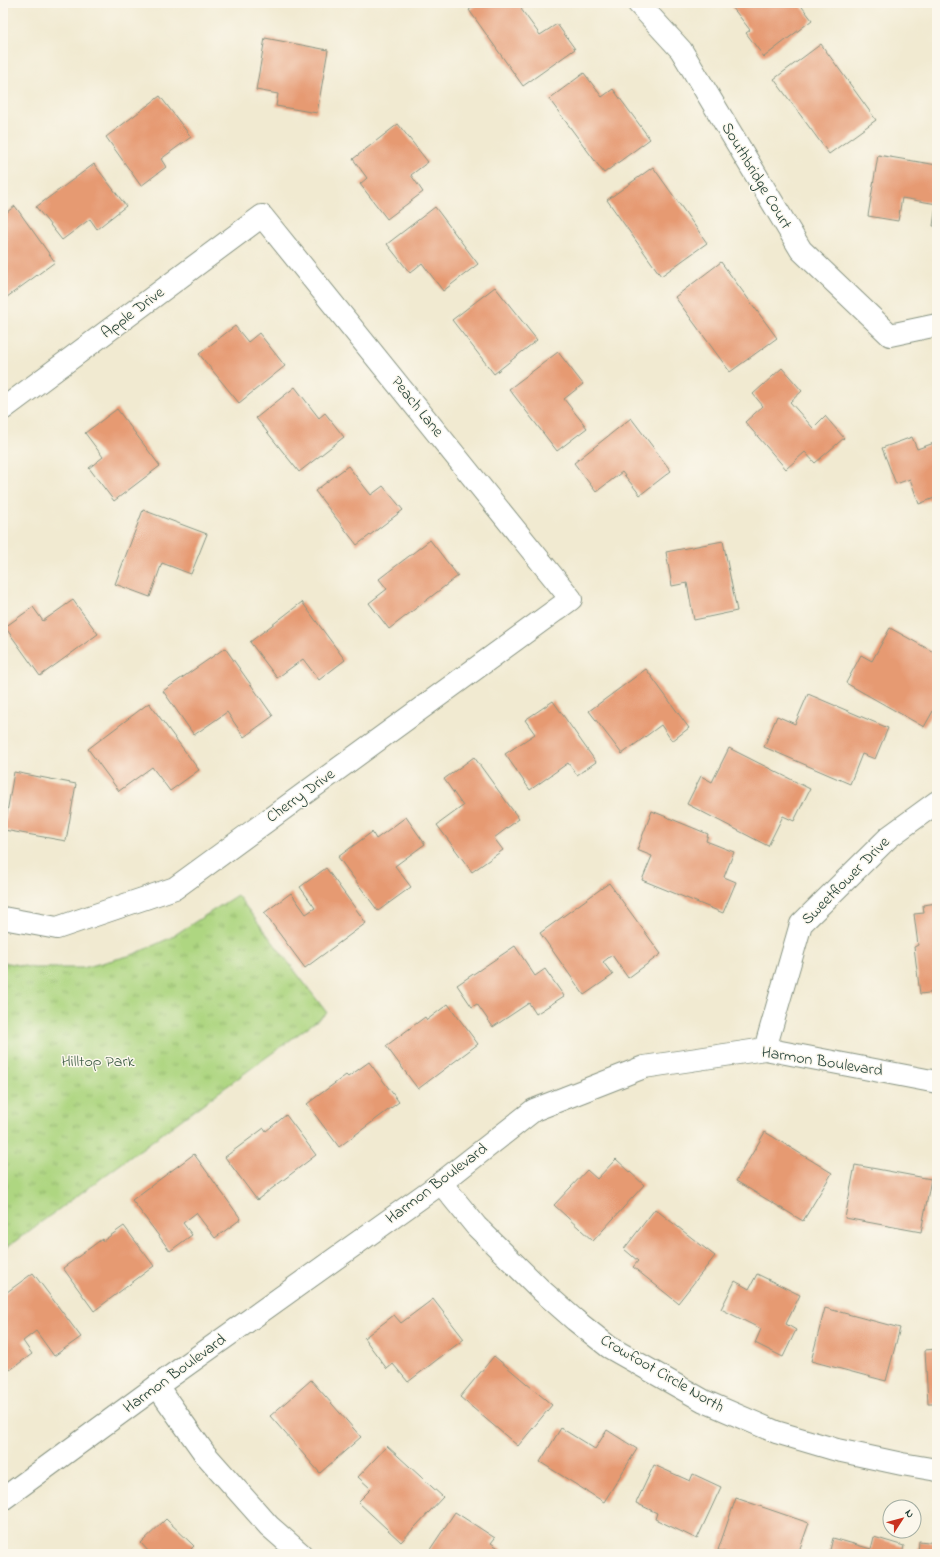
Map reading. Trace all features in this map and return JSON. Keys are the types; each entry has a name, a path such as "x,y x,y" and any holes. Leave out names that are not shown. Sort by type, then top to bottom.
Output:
{"street":[{"name":"Southbridge Court","path":"638,3 681,50 801,250 890,335 937,325"},
{"name":"Apple Drive","path":"3,409 262,216"},
{"name":"Peach Lane","path":"262,216 571,599"},
{"name":"Cherry Drive","path":"3,918 57,928 175,888 571,599"},
{"name":"Sweetflower Drive","path":"764,1049 801,924 889,836 937,802"},
{"name":"Harmon Boulevard","path":"3,1500 157,1386 441,1183 534,1110 644,1067 764,1049 937,1082"},
{"name":"Crowfoot Circle North","path":"441,1183 476,1226 541,1290 575,1320 609,1347 621,1354 704,1400 776,1432 837,1450 937,1470"},
{"path":"157,1386 205,1454 269,1526 301,1554"}],"green space":[{"name":"Hilltop Park","path":"237,895 327,1013 3,1250 3,962 34,968 83,968 132,955 170,938"}],"building":[{"path":"478,3 529,3 521,9 540,35 557,24 575,49 523,86 469,10"},
{"path":"729,3 799,3 812,20 764,57 746,33 750,30"},
{"path":"265,38 328,50 317,113 276,106 278,94 256,90"},
{"path":"821,44 876,120 829,154 774,79"},
{"path":"584,73 602,97 613,89 650,139 604,173 549,99"},
{"path":"160,96 191,137 161,159 166,167 141,186 106,137"},
{"path":"398,124 428,162 411,175 423,192 387,219 360,184 367,178 353,159"},
{"path":"878,155 937,165 937,204 902,198 898,221 868,216"},
{"path":"94,164 126,206 97,229 90,219 62,240 36,207"},
{"path":"653,167 707,243 661,276 607,200"},
{"path":"936,205 937,226 933,226"},
{"path":"15,206 55,262 3,300 3,242 7,239 3,234 3,215"},
{"path":"435,207 478,264 443,291 422,263 410,273 387,244"},
{"path":"721,262 777,338 730,372 675,297"},
{"path":"495,287 537,340 494,374 452,320"},
{"path":"235,326 248,342 259,333 285,366 239,403 199,354"},
{"path":"558,352 583,384 564,399 587,428 557,451 509,389"},
{"path":"782,368 802,391 790,402 813,428 825,416 844,438 815,463 805,452 786,469 745,422 763,406 753,394"},
{"path":"295,387 319,418 325,413 344,437 299,472 256,418"},
{"path":"117,409 160,466 114,501 89,468 103,457 85,433"},
{"path":"631,418 671,471 640,495 622,472 596,492 574,463"},
{"path":"912,437 917,449 937,442 937,497 919,504 910,479 896,484 882,448"},
{"path":"348,466 371,495 383,486 403,510 357,545 315,491"},
{"path":"143,510 207,534 191,574 162,563 150,597 115,584"},
{"path":"430,540 458,576 389,629 369,603 387,589 379,579"},
{"path":"723,541 737,611 694,620 687,583 672,586 666,552"},
{"path":"73,600 98,634 40,676 5,627 33,607 43,621"},
{"path":"302,602 345,660 319,680 303,659 277,678 250,642"},
{"path":"890,628 937,654 937,704 924,727 846,683 861,655 872,661"},
{"path":"225,648 273,716 244,737 227,712 194,735 163,691"},
{"path":"646,669 689,728 672,741 661,725 622,754 589,711"},
{"path":"808,694 888,728 875,759 862,754 850,784 764,747 777,716 795,724"},
{"path":"553,701 596,762 577,775 568,763 530,790 505,754 535,734 525,720"},
{"path":"149,703 199,770 170,791 152,767 119,791 88,749"},
{"path":"729,748 810,789 794,821 783,816 768,846 687,804 701,776 712,782"},
{"path":"474,757 519,819 494,838 503,850 472,872 437,825 463,806 444,779"},
{"path":"14,772 76,784 66,841 4,830"},
{"path":"652,811 708,834 706,841 734,852 724,877 736,882 723,913 642,880 652,856 637,850"},
{"path":"406,817 425,844 395,866 411,887 378,911 338,857 372,832 376,839"},
{"path":"326,868 366,923 305,968 264,913 291,893 306,914 315,908 300,887"},
{"path":"609,883 661,954 628,978 612,955 603,962 613,975 584,995 540,933"},
{"path":"937,903 937,992 920,994 914,947 918,945 914,914 924,913 923,905"},
{"path":"515,946 535,976 545,969 564,996 536,1014 529,1003 493,1027 477,1004 472,1007 457,985"},
{"path":"448,1004 478,1044 418,1089 386,1046 425,1017 427,1020"},
{"path":"369,1062 399,1102 339,1147 307,1104 346,1075 348,1077"},
{"path":"286,1115 316,1155 257,1200 225,1157 264,1128 266,1131"},
{"path":"765,1132 832,1173 803,1221 736,1181"},
{"path":"194,1154 241,1219 215,1238 196,1213 183,1223 192,1235 170,1251 132,1200"},
{"path":"616,1159 644,1185 593,1241 554,1205 587,1170 597,1179"},
{"path":"855,1165 931,1179 921,1232 845,1218"},
{"path":"655,1209 715,1256 678,1303 633,1267 638,1261 624,1249"},
{"path":"124,1226 154,1266 94,1311 63,1268 102,1239 103,1241"},
{"path":"33,1273 81,1337 54,1356 36,1331 23,1341 32,1354 10,1370 3,1360 3,1295"},
{"path":"757,1274 800,1295 786,1324 796,1330 783,1357 755,1343 761,1329 721,1309 735,1281 749,1289"},
{"path":"433,1299 464,1339 408,1382 393,1364 387,1369 364,1338 394,1315 401,1323"},
{"path":"825,1308 900,1328 886,1381 811,1361"},
{"path":"937,1349 937,1404 928,1404 925,1350"},
{"path":"494,1356 552,1405 518,1446 460,1397"},
{"path":"311,1380 361,1437 320,1473 270,1416"},
{"path":"561,1428 595,1449 607,1430 637,1449 604,1502 540,1462"},
{"path":"387,1446 443,1497 401,1542 358,1502 371,1489 358,1477"},
{"path":"654,1465 690,1481 693,1474 721,1487 697,1539 655,1519 657,1513 636,1503"},
{"path":"736,1498 809,1523 798,1554 731,1554 718,1550"},
{"path":"455,1512 495,1538 491,1543 507,1554 427,1554"},
{"path":"166,1519 194,1546 191,1549 196,1554 147,1554 149,1552 141,1543"},
{"path":"874,1537 904,1546 902,1554 829,1554 833,1538 871,1549"},
{"path":"919,1541 937,1543 937,1554 918,1554"}]}
